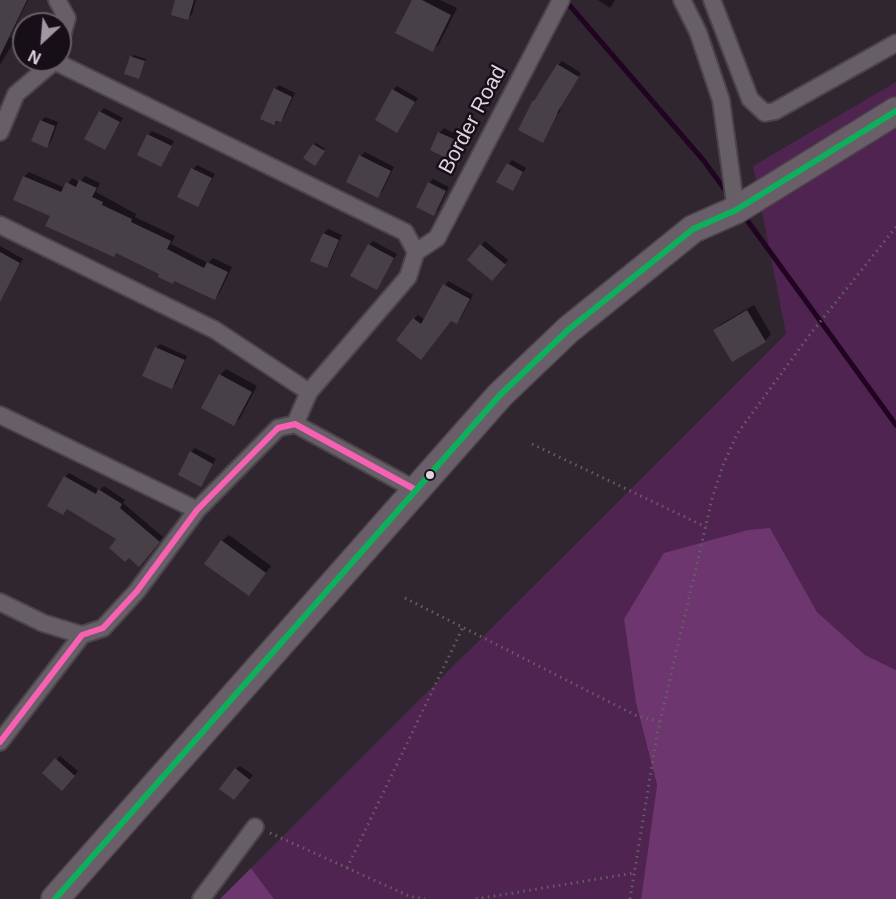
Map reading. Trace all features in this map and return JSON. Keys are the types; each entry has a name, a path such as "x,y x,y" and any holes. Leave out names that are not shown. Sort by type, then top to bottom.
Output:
{"highway":[{"path":"55,899 500,395 568,330 693,230 736,210 896,111"}],"street":[{"name":"Border Road","path":"416,252 437,238 561,0"},
{"path":"682,0 698,32 721,100 736,210"},
{"path":"712,0 750,99 765,113 775,111 896,43"},
{"path":"72,69 405,232 416,252 408,277 309,392 295,424"},
{"path":"0,132 16,94 43,72"},
{"path":"0,225 215,330 309,392"},
{"path":"0,416 198,510"},
{"path":"0,742 82,635 103,628 137,591 198,510 278,428 295,424 416,490"},
{"path":"0,602 43,623 82,635"},
{"path":"201,899 255,827"}],"path":[{"path":"630,899 661,722 706,527 723,465 737,434 808,337 896,227"},
{"path":"532,444 706,527"},
{"path":"405,598 635,715 661,722"},
{"path":"347,868 463,627"},
{"path":"255,827 409,896 425,899"},
{"path":"476,899 634,873"}],"shaded area":[{"path":"896,82 896,670 865,655 817,612 770,528 624,619 636,703 657,785 641,899 274,899 251,868 786,334 753,166"},
{"path":"770,528 817,612 865,655 896,670 896,899 641,899 657,785 636,703 624,619 664,553 748,530"},
{"path":"251,868 274,899 220,899"}],"building":[{"path":"0,0 27,0 21,12 12,12 12,31 0,56"},
{"path":"175,0 194,0 188,20 171,15"},
{"path":"412,0 422,0 451,15 433,52 395,33"},
{"path":"130,56 145,61 139,79 124,74"},
{"path":"557,64 579,77 557,113 543,143 518,130 533,100"},
{"path":"274,88 292,97 281,122 276,121 274,125 260,119"},
{"path":"392,89 415,102 397,133 375,120"},
{"path":"99,111 120,122 105,150 84,139"},
{"path":"40,120 55,126 47,148 31,141"},
{"path":"438,132 456,140 448,159 430,150"},
{"path":"147,134 172,146 161,167 137,155"},
{"path":"313,144 325,151 315,166 303,158"},
{"path":"359,155 391,171 378,198 346,182"},
{"path":"507,163 523,172 513,191 496,182"},
{"path":"191,168 212,178 198,207 177,197"},
{"path":"23,176 61,192 66,182 76,187 79,180 97,188 92,197 103,202 102,205 132,219 131,222 171,241 167,249 204,268 207,262 228,272 215,300 174,281 173,284 158,277 159,274 116,253 114,257 45,226 50,216 13,200"},
{"path":"428,182 446,191 434,216 416,207"},
{"path":"323,233 339,240 327,268 310,261"},
{"path":"368,244 394,258 377,290 350,276"},
{"path":"480,244 506,265 492,281 467,260"},
{"path":"0,252 20,263 0,302"},
{"path":"443,284 470,299 457,324 451,321 421,360 396,340 413,318 421,324"},
{"path":"747,310 766,342 732,362 713,330"},
{"path":"155,347 185,360 172,389 142,376"},
{"path":"219,374 252,392 234,426 201,408"},
{"path":"190,451 213,464 201,487 178,475"},
{"path":"64,476 96,494 98,489 122,504 120,508 160,542 139,567 129,558 125,562 109,548 116,539 67,509 63,515 47,506"},
{"path":"221,540 266,573 249,596 204,564"},
{"path":"55,758 75,776 62,791 42,773"},
{"path":"235,768 250,780 234,800 219,789"}],"waterway":[{"path":"565,0 704,161 728,194"},
{"path":"744,216 896,425"}],"transit line":[{"path":"55,899 500,395 568,330 693,229 736,210 896,111"},
{"path":"0,742 82,635 103,628 137,591 197,510 278,428 295,424 416,490"}]}
